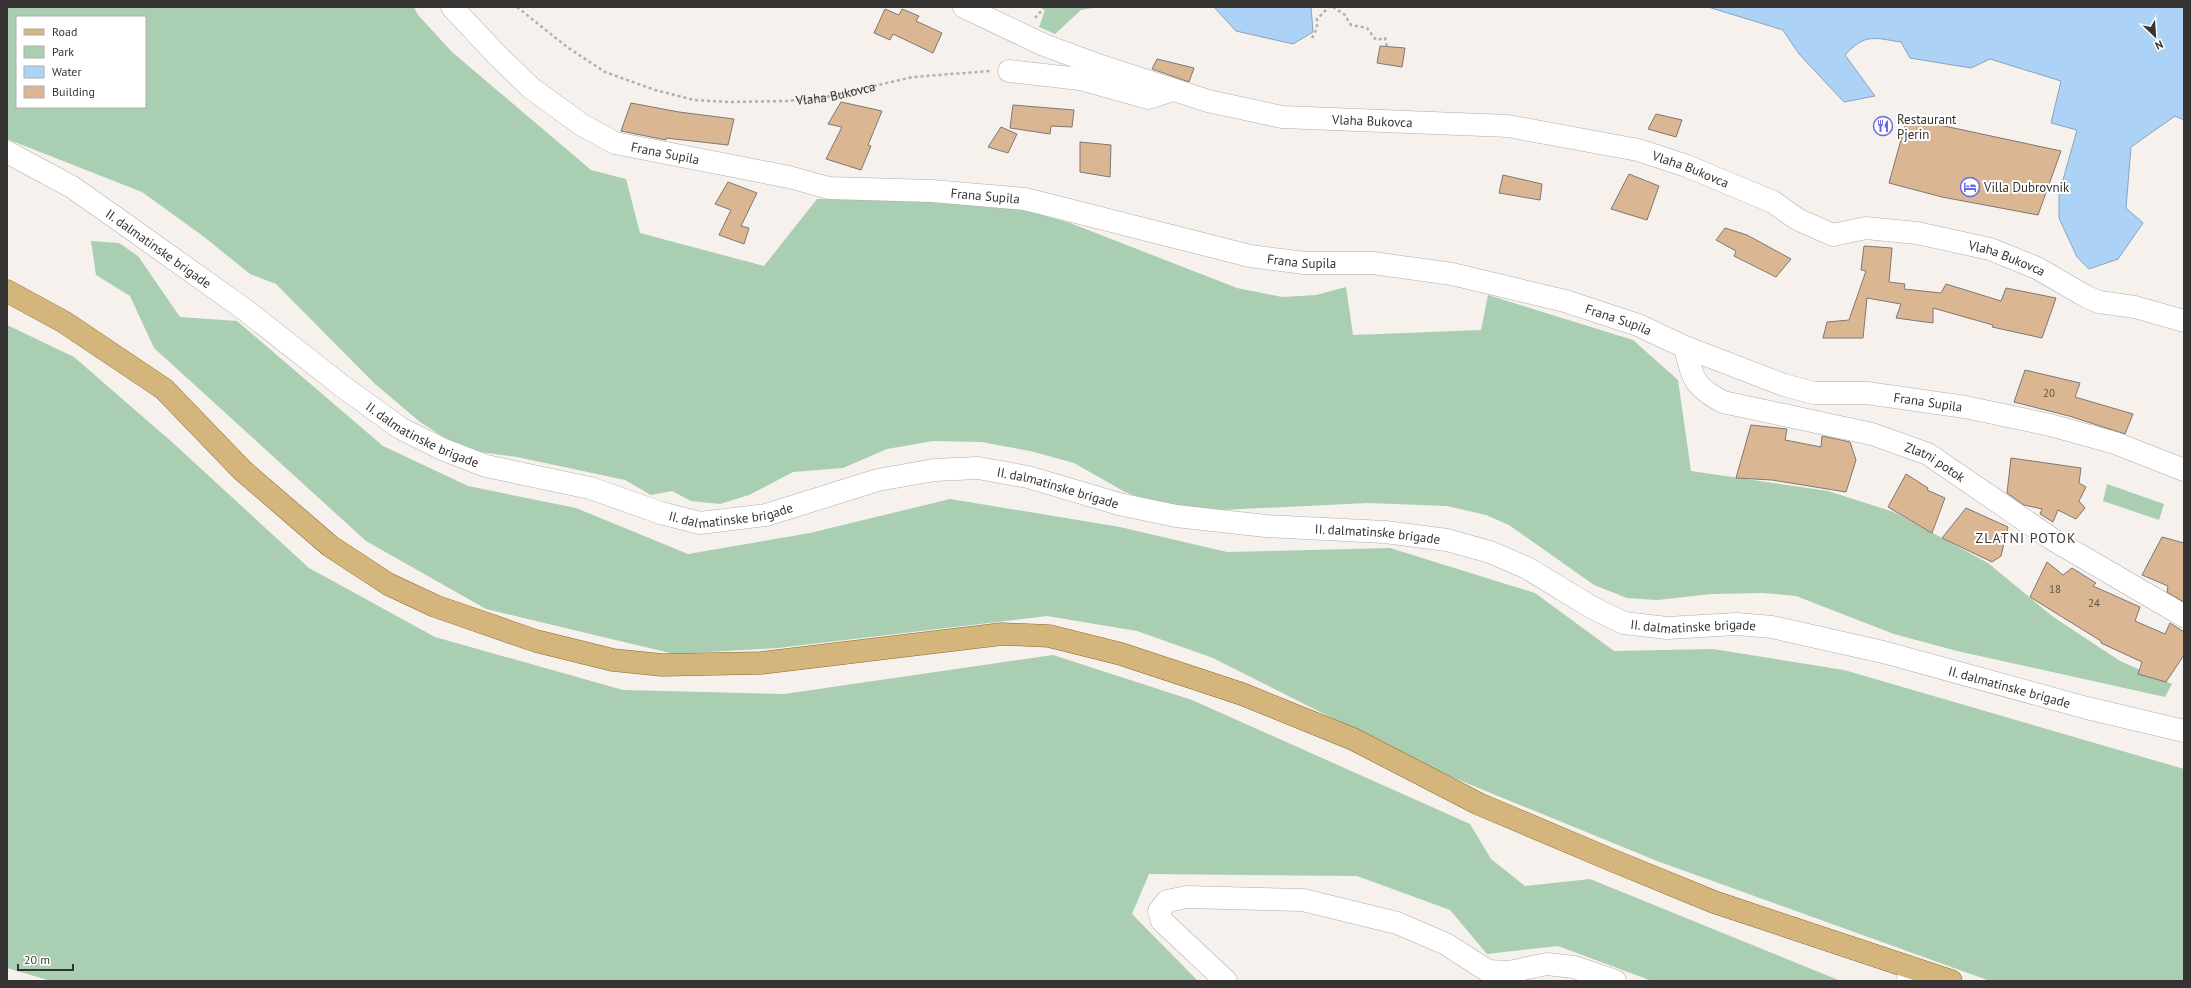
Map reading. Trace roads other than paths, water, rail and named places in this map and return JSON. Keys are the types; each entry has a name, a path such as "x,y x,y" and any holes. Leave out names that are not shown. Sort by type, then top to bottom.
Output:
{"main road":[{"path":"7,291 64,322 164,389 242,470 330,546 388,584 435,606 536,641 613,660 662,665 761,663 1002,634 1049,636 1121,654 1242,694 1353,739 1479,804 1714,902 1909,974 1951,981"}],"street":[{"name":"Frana Supila","path":"452,7 496,54 531,88 582,125 616,144 774,174 829,188 932,191 1025,199 1250,256 1305,263 1373,263 1452,274 1565,302 1638,325 1685,347 1784,385 1814,392 1867,392 1965,407 2027,420 2115,443 2184,470"},
{"name":"Vlaha Bukovca","path":"964,7 1044,45 1208,101 1282,117 1508,126 1638,150 1687,166 1773,202 1797,219 1833,234 1866,228 1917,233 1990,249 2037,268 2086,298 2099,302 2135,307 2184,321"},
{"path":"1009,71 1080,79 1148,98 1173,90"},
{"name":"II. dalmatinske brigade","path":"7,152 72,188 126,224 244,309 342,386 400,428 442,448 486,466 590,488 661,513 700,522 766,515 878,480 934,470 978,468 1028,477 1119,504 1176,516 1266,526 1385,532 1447,540 1490,552 1527,568 1593,608 1624,623 1667,628 1737,624 1772,627 1883,652 2087,708 2184,731"},
{"name":"Zlatni potok","path":"1685,347 1694,380 1707,394 1723,402 1872,434 1928,454 2052,539 2184,616"},
{"path":"1226,981 1162,921 1159,911 1167,901 1186,897 1303,900 1397,923 1446,944 1488,971 1509,972 1547,964 1574,967 1615,981"}],"water":[{"path":"1214,7 1311,7 1313,32 1293,44 1236,31"},
{"path":"1708,7 2184,7 2184,120 2175,116 2131,147 2126,208 2143,223 2118,259 2089,269 2077,257 2059,218 2059,194 2077,130 2051,123 2061,81 1990,59 1971,68 1910,58 1901,42 1884,39 1870,39 1858,43 1845,55 1875,96 1844,102 1799,54 1783,30"}],"place":[{"name":"Restaurant Pjerin","path":"1883,126"},
{"name":"Villa Dubrovnik","path":"1970,187"}],"district":[{"name":"ZLATNI POTOK","path":"2026,538"}]}
